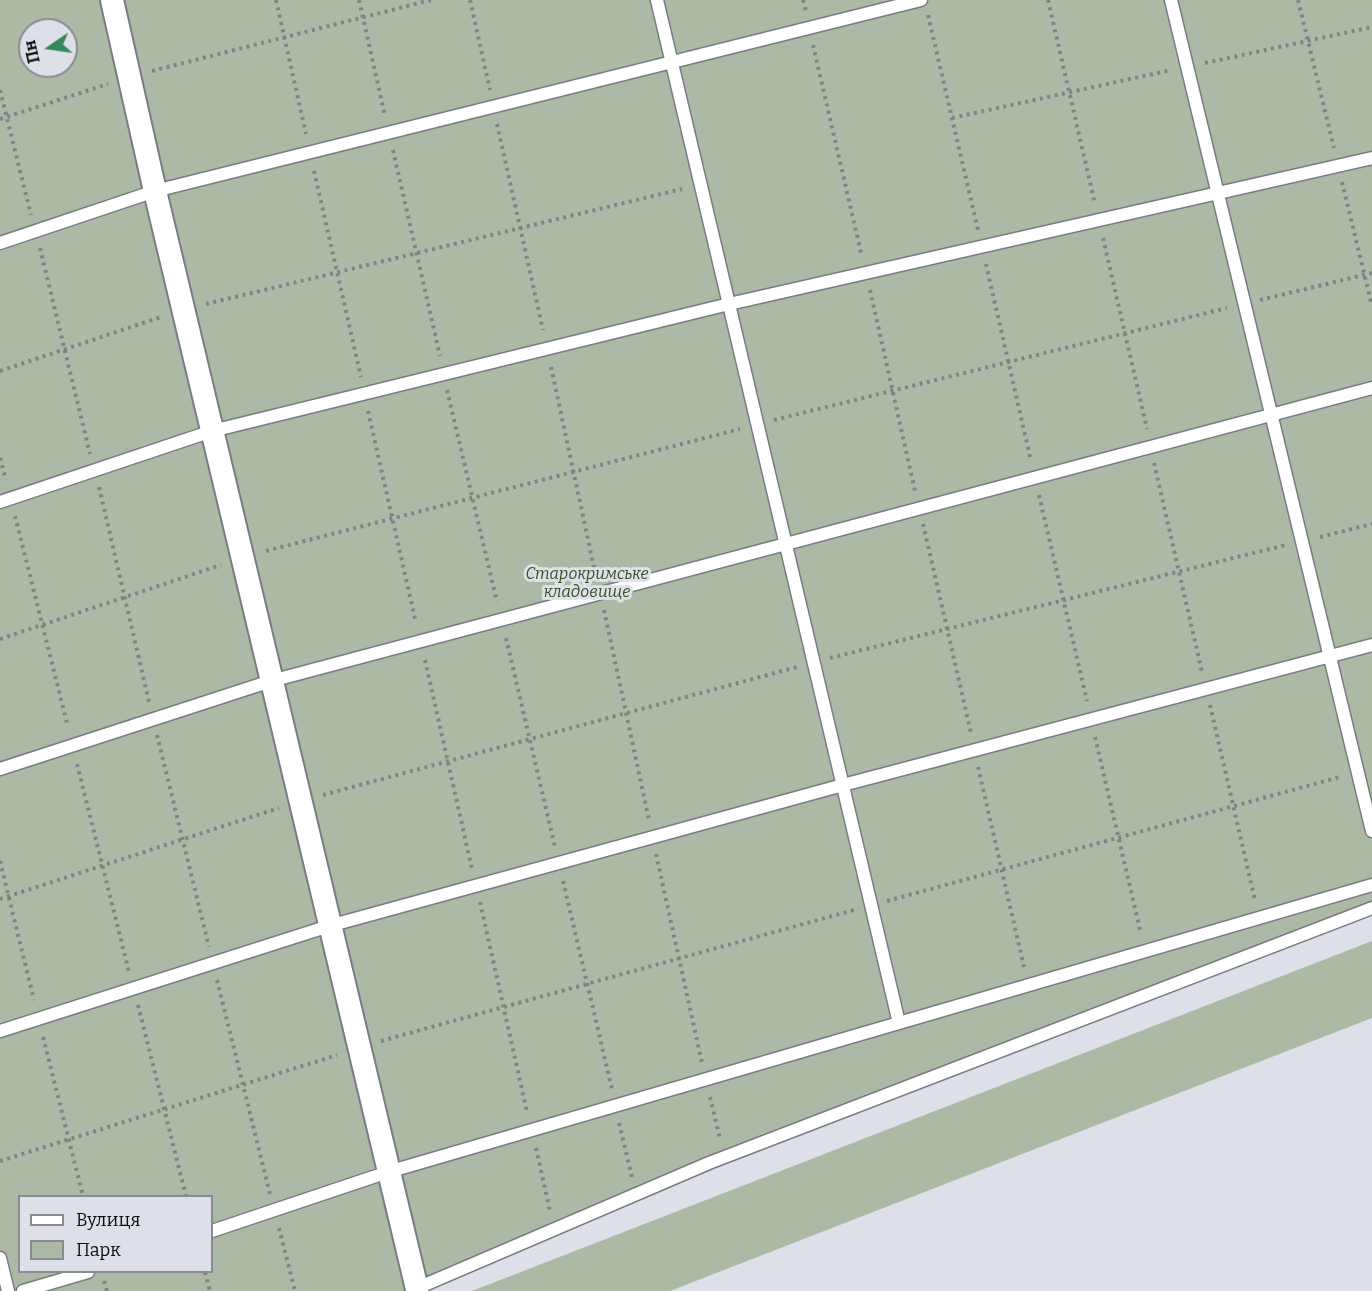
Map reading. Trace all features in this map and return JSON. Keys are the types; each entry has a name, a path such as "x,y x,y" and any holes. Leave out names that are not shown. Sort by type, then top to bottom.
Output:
{"street":[{"path":"112,0 128,77 414,1290"}],"lane":[{"path":"657,0 899,1023"},
{"path":"0,243 155,191 921,0"},
{"path":"1171,0 1372,831"},
{"path":"5,500 212,431 364,393 729,304 1372,159"},
{"path":"0,769 271,681 1372,388"},
{"path":"0,1031 329,926 843,785 1372,645"},
{"path":"213,1231 388,1172 1372,885"},
{"path":"414,1290 724,1157 1372,908"},
{"path":"0,1258 8,1291"},
{"path":"23,1291 85,1273"}],"path":[{"path":"276,0 554,1229"},
{"path":"359,0 636,1194"},
{"path":"0,119 128,77 431,0"},
{"path":"470,0 705,1079 724,1157"},
{"path":"952,118 1372,27"},
{"path":"0,90 295,1291"},
{"path":"0,371 183,310 700,185"},
{"path":"0,639 242,558 757,424 1372,273"},
{"path":"0,458 5,500 42,625 186,1195"},
{"path":"0,898 300,801 814,663 1372,524"},
{"path":"0,1161 358,1048 1358,772"},
{"path":"205,1273 210,1291"}],"green space":[{"name":"Старокримське кладовище","path":"0,0 1372,0 1372,908 709,1163 411,1291 0,1291"},
{"path":"1372,941 1372,1018 670,1291 472,1291"}]}
